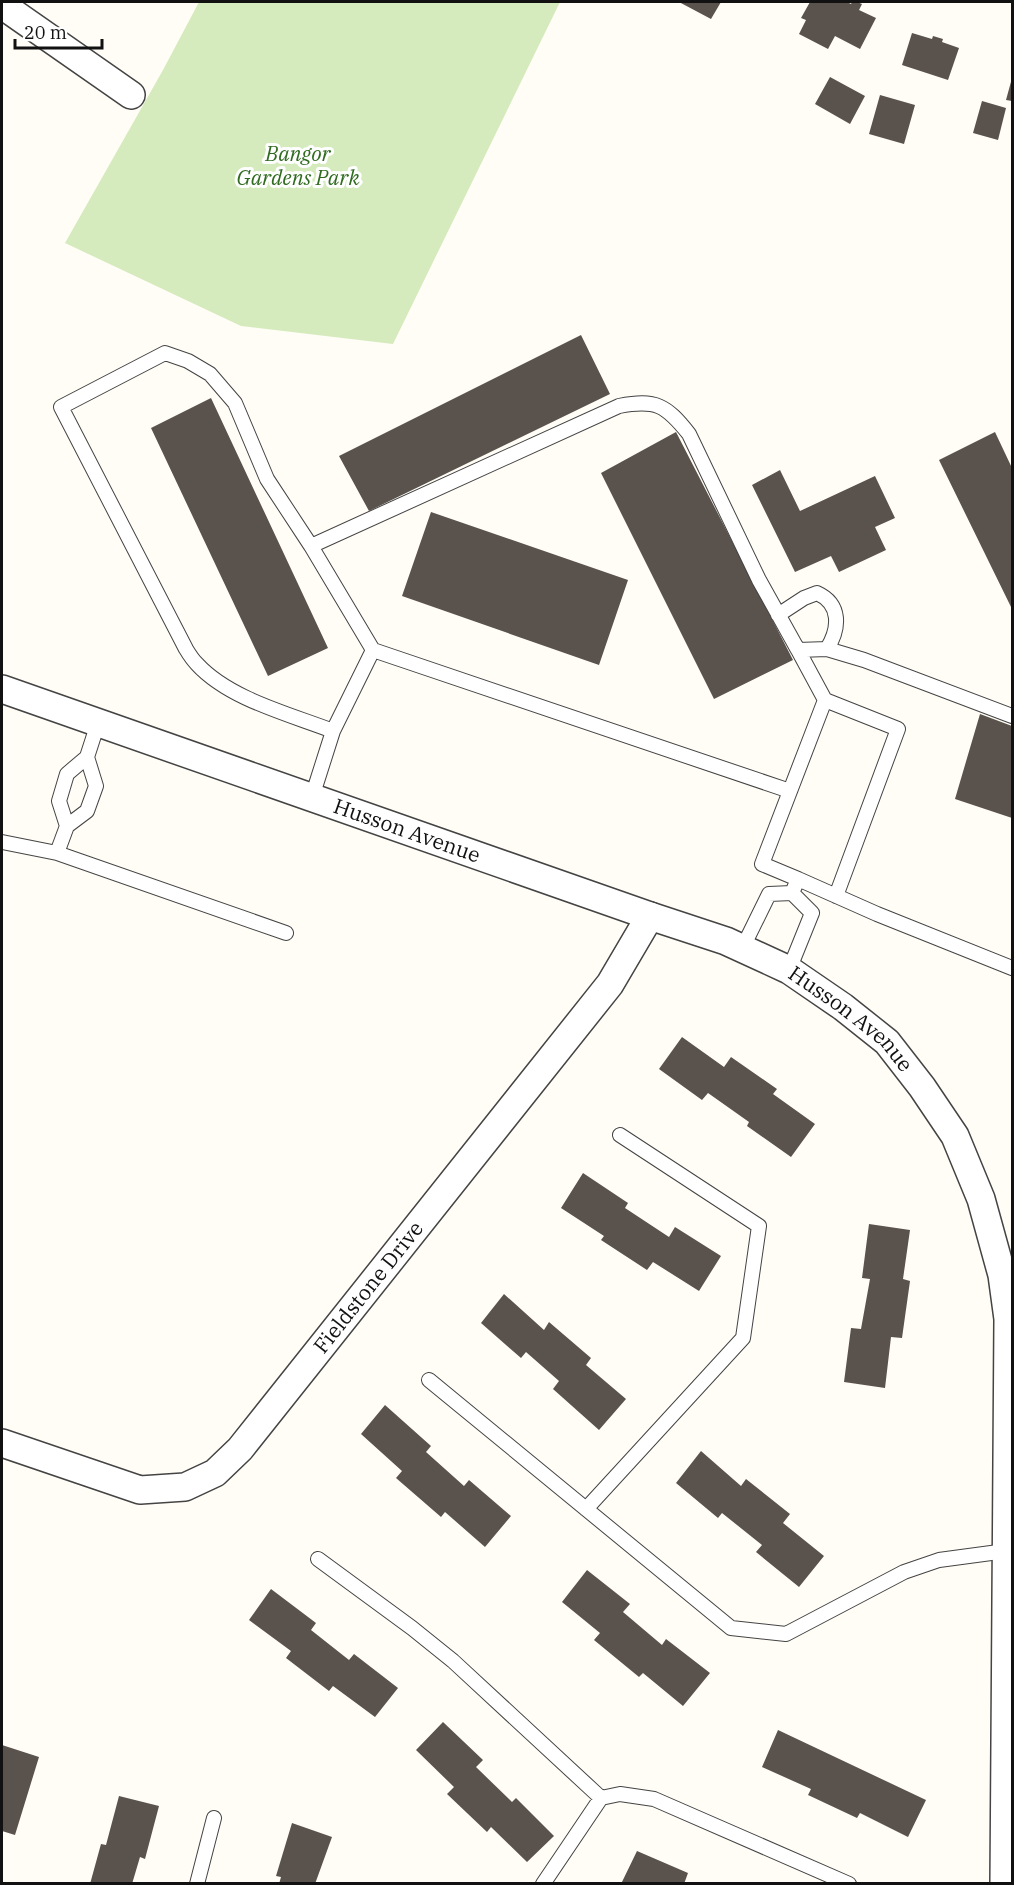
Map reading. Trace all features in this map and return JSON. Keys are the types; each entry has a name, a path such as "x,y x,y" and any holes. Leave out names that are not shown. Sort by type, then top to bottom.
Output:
{"street":[{"path":"9,6 131,95"},
{"name":"Husson Avenue","path":"2,689 726,941 789,970 843,1007 887,1042 922,1087 955,1136 981,1199 1002,1275 1008,1319 1004,1884"},
{"name":"Fieldstone Drive","path":"2,1443 140,1490 185,1486 215,1473 240,1449 610,984 650,916"}],"lane":[{"path":"333,731 243,697 196,664 61,407 165,353 188,361 210,374 235,403 267,479 311,546 373,650 790,791"},
{"path":"311,546 620,406 642,402 662,406 678,419 689,434 759,580 825,700 897,729 836,896"},
{"path":"778,615 804,598 817,593 827,597 835,611 837,625 827,649"},
{"path":"798,650 827,649 864,660 1012,716"},
{"path":"312,797 333,731 373,650"},
{"path":"825,700 762,864 1012,968"},
{"path":"67,826 58,801 67,774 87,757 98,723"},
{"path":"57,853 67,826 87,811 96,786 87,757"},
{"path":"2,842 57,853 286,933"},
{"path":"792,893 798,879"},
{"path":"742,949 769,894 792,893 812,913 789,970"},
{"path":"586,1509 743,1338 759,1226 620,1135"},
{"path":"429,1380 731,1628 786,1635 904,1572 939,1560 1006,1551"},
{"path":"318,1559 453,1661 601,1798"},
{"path":"543,1884 601,1798 620,1794 654,1799 849,1884"},
{"path":"197,1884 214,1818"}],"green space":[{"name":"Bangor Gardens Park","path":"199,2 560,2 393,344 241,326 65,243"}],"building":[{"path":"679,2 721,2 711,19"},
{"path":"810,2 847,2 851,4 857,2 862,4 859,10 876,18 860,49 835,36 828,49 799,34 806,20 801,18"},
{"path":"912,33 932,39 933,36 943,39 942,42 959,48 948,80 902,65"},
{"path":"830,77 865,96 850,124 815,104"},
{"path":"1012,78 1012,101 1006,100"},
{"path":"880,95 915,105 904,144 869,134"},
{"path":"982,101 1006,108 998,140 973,133"},
{"path":"581,335 610,394 369,511 339,456"},
{"path":"211,398 328,648 268,676 151,428"},
{"path":"676,432 793,660 714,699 601,473"},
{"path":"995,432 1012,468 1012,609 939,460"},
{"path":"780,470 800,511 875,476 895,518 875,527 886,550 839,572 831,556 795,572 752,485"},
{"path":"431,512 628,580 599,665 402,596"},
{"path":"980,714 1012,726 1012,818 955,799"},
{"path":"682,1037 724,1067 731,1057 777,1089 773,1094 815,1124 791,1157 747,1126 749,1122 708,1093 702,1100 659,1069"},
{"path":"583,1173 628,1203 625,1208 669,1237 675,1227 721,1256 699,1291 653,1262 647,1270 601,1240 604,1236 561,1208"},
{"path":"869,1224 910,1230 903,1279 910,1281 902,1338 891,1337 885,1388 844,1382 851,1328 861,1329 870,1279 862,1278"},
{"path":"504,1294 544,1330 549,1322 591,1358 586,1365 626,1399 599,1430 553,1389 559,1381 526,1352 521,1358 481,1323"},
{"path":"385,1405 431,1446 426,1452 464,1486 469,1480 511,1516 485,1547 445,1512 441,1517 396,1478 402,1471 361,1434"},
{"path":"701,1451 741,1486 746,1479 790,1514 783,1523 824,1556 799,1587 756,1552 762,1545 722,1513 718,1518 676,1483"},
{"path":"587,1570 630,1604 623,1612 662,1645 666,1639 710,1673 683,1706 643,1673 639,1677 594,1640 600,1633 562,1602"},
{"path":"271,1589 316,1623 311,1630 349,1660 354,1654 398,1688 375,1717 333,1686 329,1691 286,1658 291,1651 249,1620"},
{"path":"443,1722 483,1760 476,1767 512,1802 516,1798 554,1836 527,1862 491,1827 487,1832 447,1794 454,1787 416,1750"},
{"path":"778,1730 926,1800 908,1837 860,1813 857,1818 808,1795 811,1789 762,1767"},
{"path":"2,1745 39,1757 15,1835 2,1831"},
{"path":"119,1796 159,1806 145,1859 140,1857 132,1884 90,1884 101,1844 106,1845"},
{"path":"292,1823 332,1837 315,1884 279,1884 281,1877 276,1876"},
{"path":"637,1851 688,1873 684,1884 621,1884"}]}
